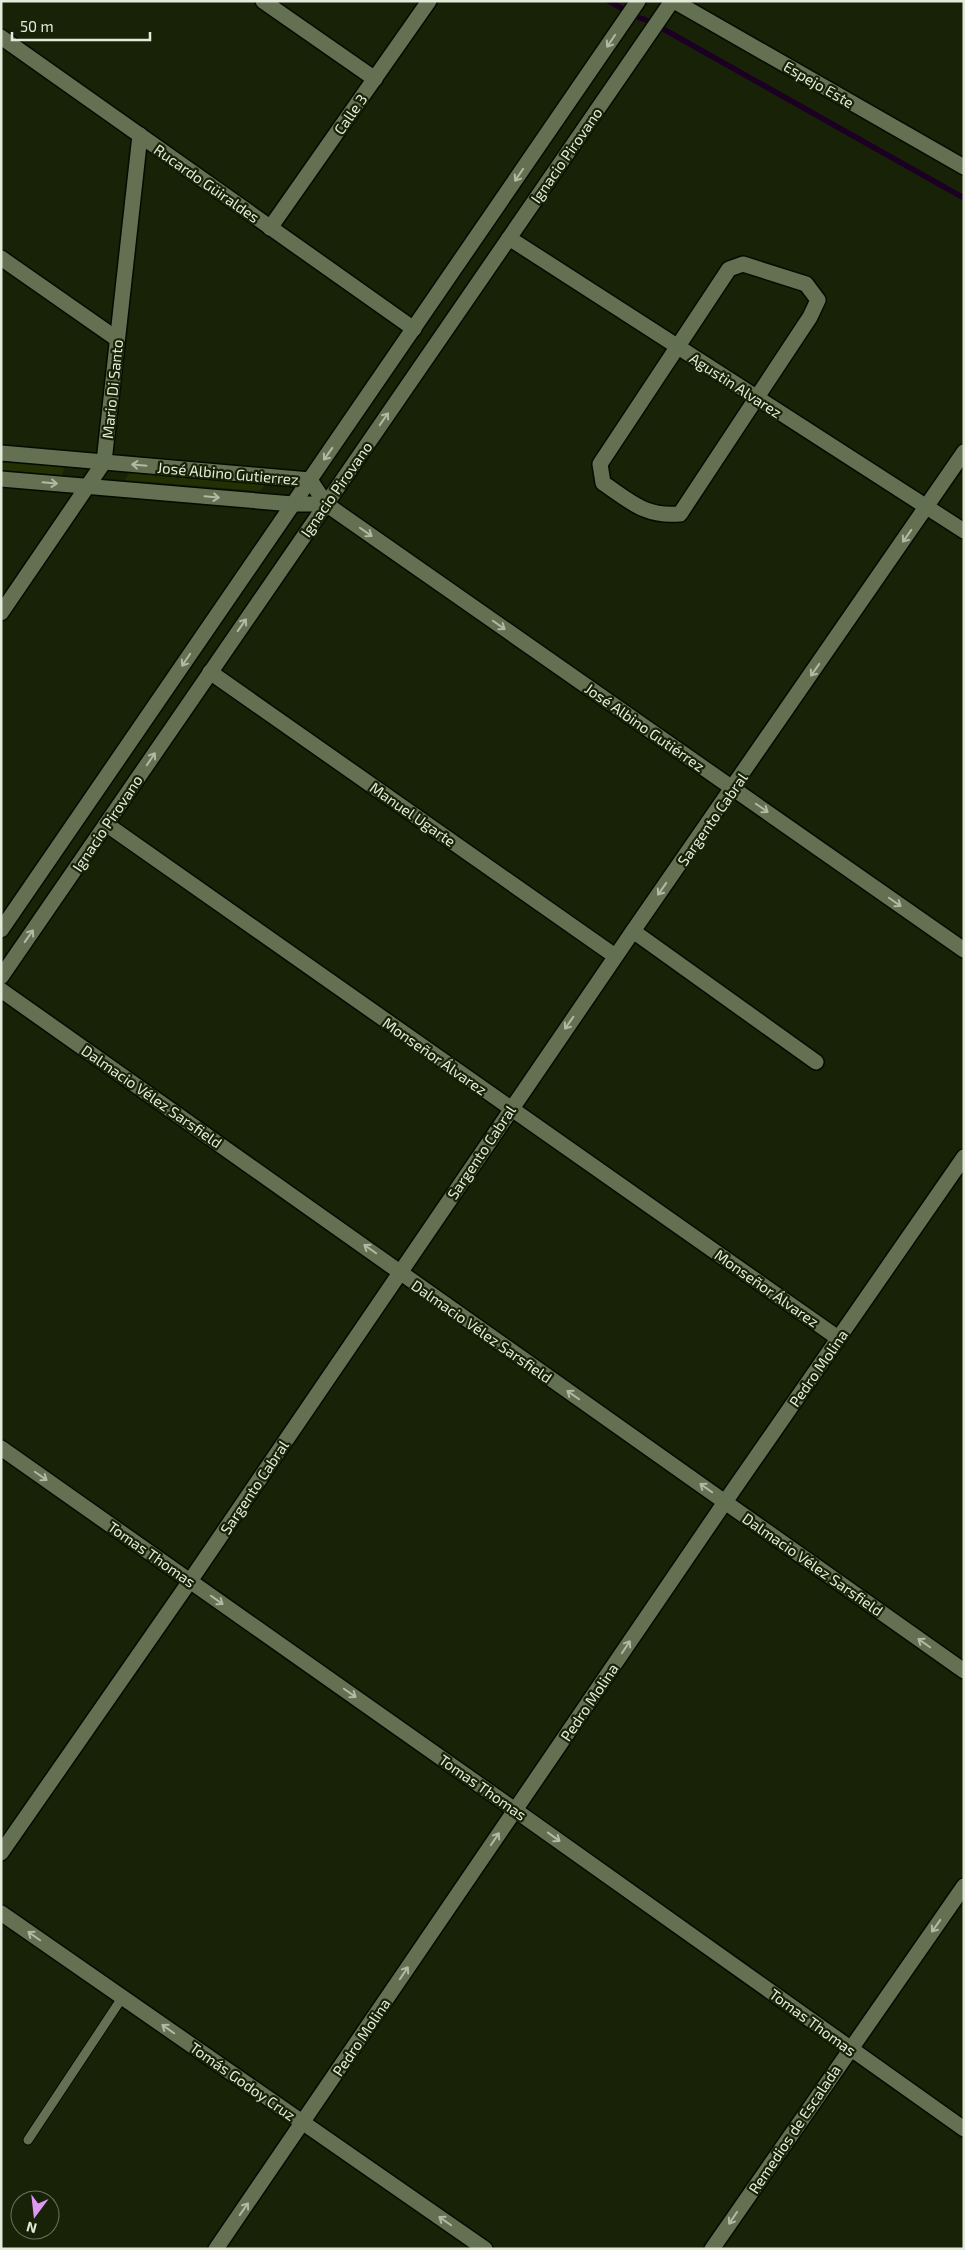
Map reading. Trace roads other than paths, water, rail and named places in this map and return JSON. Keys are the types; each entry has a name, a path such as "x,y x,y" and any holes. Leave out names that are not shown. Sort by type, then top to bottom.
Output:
{"street":[{"path":"264,1 374,79"},
{"name":"Calle 3","path":"270,228 428,1"},
{"name":"Ignacio Pirovano","path":"1,930 638,1"},
{"name":"Ignacio Pirovano","path":"1,977 673,1"},
{"name":"Espejo Este","path":"673,1 964,167"},
{"name":"Rucardo Güiraldes","path":"1,37 414,329"},
{"name":"Mario Di Santo","path":"1,613 104,462 140,135"},
{"name":"Agustin Alvarez","path":"509,238 964,532"},
{"path":"1,258 117,339"},
{"path":"743,264 806,284 818,300 810,317 758,399 680,514 664,515 646,512 603,483 600,464 678,347 729,269 743,264"},
{"path":"429,307 451,322"},
{"path":"398,351 421,366"},
{"name":"José Albino Gutierrez","path":"1,452 310,480 326,504"},
{"name":"Sargento Cabral","path":"1,1853 190,1581 615,956 964,452"},
{"name":"José Albino Gutierrez","path":"1,479 293,504 326,504"},
{"name":"José Albino Gutiérrez","path":"326,504 964,950"},
{"name":"Manuel Ugarte","path":"210,672 615,956"},
{"name":"Monseñor Álvarez","path":"106,824 838,1338"},
{"path":"633,931 816,1062"},
{"name":"Dalmacio Vélez Sarsfield","path":"1,990 964,1671"},
{"name":"Pedro Molina","path":"216,2249 725,1502 964,1158"},
{"name":"Tomas Thomas","path":"1,1448 515,1810 964,2130"},
{"name":"Remedios de Escalada","path":"712,2249 849,2048 964,1886"},
{"name":"Tomás Godoy Cruz","path":"1,1913 485,2249"}],"lane":[{"path":"28,2140 122,1998"}],"waterway":[{"path":"609,1 621,8"},
{"path":"640,18 646,20"},
{"path":"665,30 964,198"}]}
